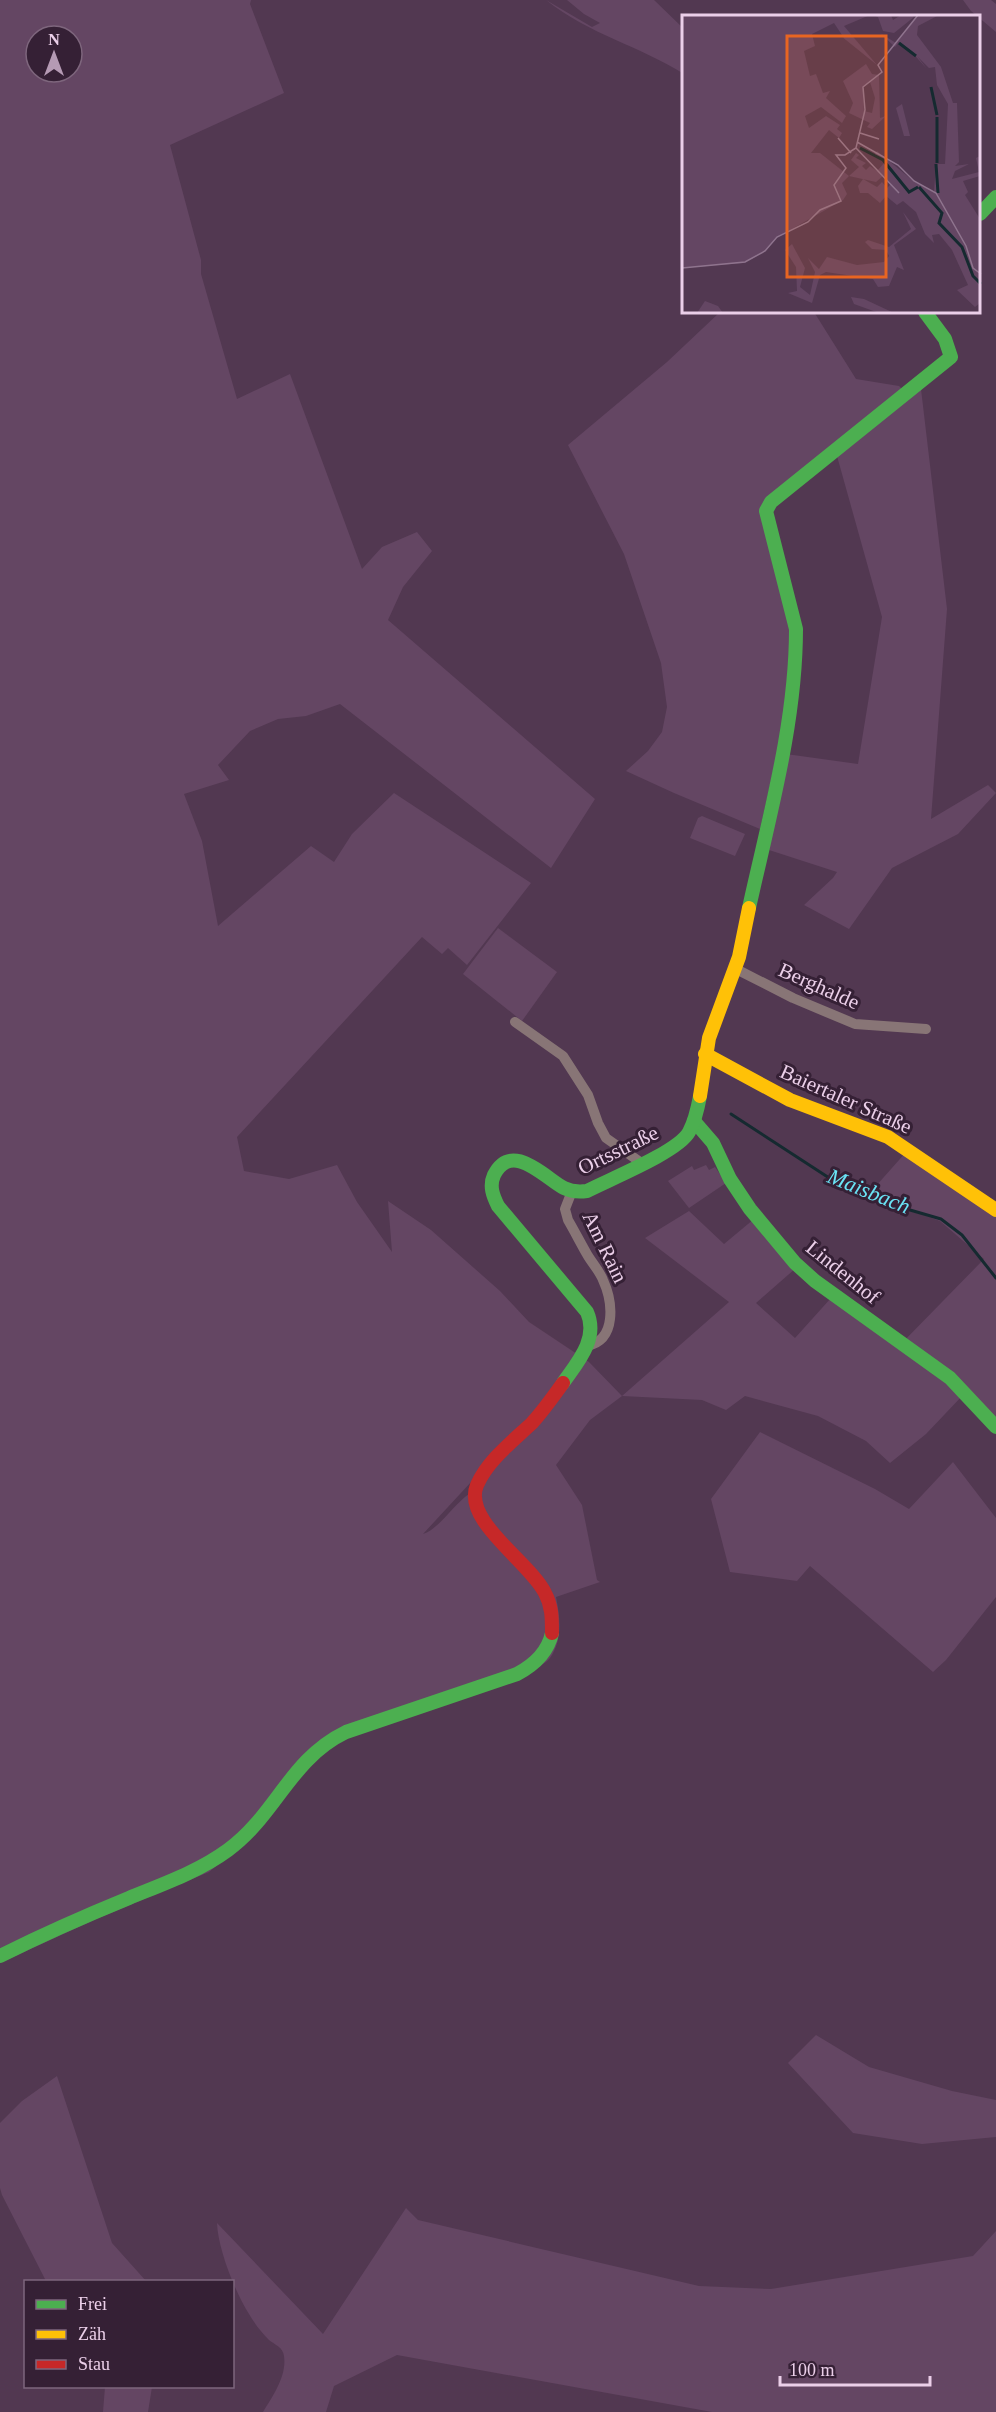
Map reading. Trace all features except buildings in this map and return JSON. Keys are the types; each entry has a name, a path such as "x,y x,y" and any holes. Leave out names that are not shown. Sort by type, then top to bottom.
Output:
{"street":[{"path":"981,213 996,197"},
{"name":"Ortsstraße","path":"585,1351 590,1324 587,1312 498,1206 493,1195 492,1183 499,1167 507,1162 519,1160 532,1165 572,1191 587,1191 643,1164 682,1140 694,1121 705,1054 713,1023 736,969 787,733 797,638 766,511 771,502 951,357 948,343 926,314"},
{"name":"Berghalde","path":"736,969 793,998 855,1024 926,1029"},
{"path":"515,1022 563,1056 588,1095 598,1124 606,1138 643,1164"},
{"name":"Baiertaler Straße","path":"705,1054 790,1100 888,1137 996,1210"},
{"name":"Lindenhof","path":"694,1121 713,1143 730,1179 750,1209 795,1263 815,1281 950,1378 996,1427"},
{"name":"Am Rain","path":"572,1191 565,1209 568,1220 603,1279 609,1299 610,1319 605,1337 585,1351"},
{"path":"0,1956 122,1900 191,1874 211,1863 252,1830 309,1757 339,1735 528,1669 543,1653 551,1640 554,1612 549,1595 486,1523 476,1507 475,1490 490,1466 540,1414 585,1351"}],"shaded area":[{"path":"0,0 251,0 250,4 284,93 170,145 201,260 201,274 237,399 290,374 362,569 382,547 417,532 432,551 403,587 388,620 595,799 551,868 340,704 306,716 278,719 250,731 218,765 229,780 184,794 202,841 218,926 311,846 334,862 352,834 394,793 531,883 467,965 448,948 442,954 422,937 237,1137 244,1171 289,1179 337,1165 357,1202 392,1252 388,1201 431,1230 500,1291 529,1322 589,1362 622,1396 590,1420 556,1465 582,1505 597,1580 600,1582 556,1597 559,1636 554,1651 546,1662 530,1672 339,1740 293,1782 279,1806 257,1832 209,1872 94,1920 0,1963","holes":["472,1481 480,1498 469,1494 435,1527 423,1534"]},
{"path":"546,0 592,27 600,23 567,0 654,0 682,27 682,73 597,31"},
{"path":"963,0 991,0 996,4 996,32 981,19 981,15 976,15"},
{"path":"718,314 815,314 856,379 899,386 903,390 762,510 793,644 781,736 760,829 626,771 648,751 662,732 667,707 661,663 624,554 568,445 667,362"},
{"path":"921,389 947,609 931,819 988,785 996,793 958,834 892,868 849,929 804,905 837,872 769,850 786,754 858,764 882,617 837,456"},
{"path":"702,816 745,834 735,856 690,838 698,818"},
{"path":"498,928 557,972 522,1021 463,974"},
{"path":"907,1151 996,1214 996,1430 963,1395 926,1434 890,1463 866,1441 818,1416 745,1396 726,1410 702,1400 622,1396 729,1302 645,1238 689,1211 724,1244 754,1219 796,1268 756,1303 795,1338 831,1298 900,1345 984,1259 940,1221 868,1195"},
{"path":"706,1165 709,1170 715,1167 726,1183 689,1208 668,1181 692,1166 694,1170"},
{"path":"760,1432 875,1489 909,1509 953,1462 996,1518 996,1597 946,1660 933,1672 810,1566 797,1581 730,1572 711,1499"},
{"path":"816,2035 869,2067 952,2091 996,2100 996,2137 922,2144 853,2133 788,2063"},
{"path":"57,2076 112,2243 145,2280 45,2280 0,2188 0,2123 22,2101"},
{"path":"406,2208 418,2220 699,2286 771,2289 973,2256 996,2231 996,2412 712,2412 397,2355 334,2386 326,2412 263,2412 281,2378 283,2353 261,2331 244,2305 224,2257 217,2223 323,2334"},
{"path":"105,2388 152,2388 148,2412 103,2412"}],"waterway":[{"name":"Maisbach","path":"731,1114 840,1185 886,1203 941,1219 962,1235 996,1278"}],"traffic: fast":[{"path":"981,213 996,197"},
{"path":"749,908 780,770 795,664 796,629 766,511 771,502 951,357 945,339 926,314"},
{"path":"563,1383 585,1350 590,1332 587,1312 498,1206 493,1195 494,1175 501,1165 510,1161 519,1161 567,1189 587,1191 658,1156 682,1140 693,1123 700,1096"},
{"path":"694,1121 713,1143 730,1179 750,1209 795,1263 815,1281 950,1378 996,1427"},
{"path":"0,1956 205,1865 245,1836 297,1772 327,1743 346,1732 517,1674 539,1657 552,1633"}],"traffic: slow":[{"path":"700,1096 709,1038 739,957 749,908"},
{"path":"705,1054 790,1100 888,1137 996,1210"}],"traffic: jam":[{"path":"552,1633 552,1617 545,1593 526,1568 488,1527 479,1513 475,1499 477,1485 488,1467 532,1423 563,1383"}]}
